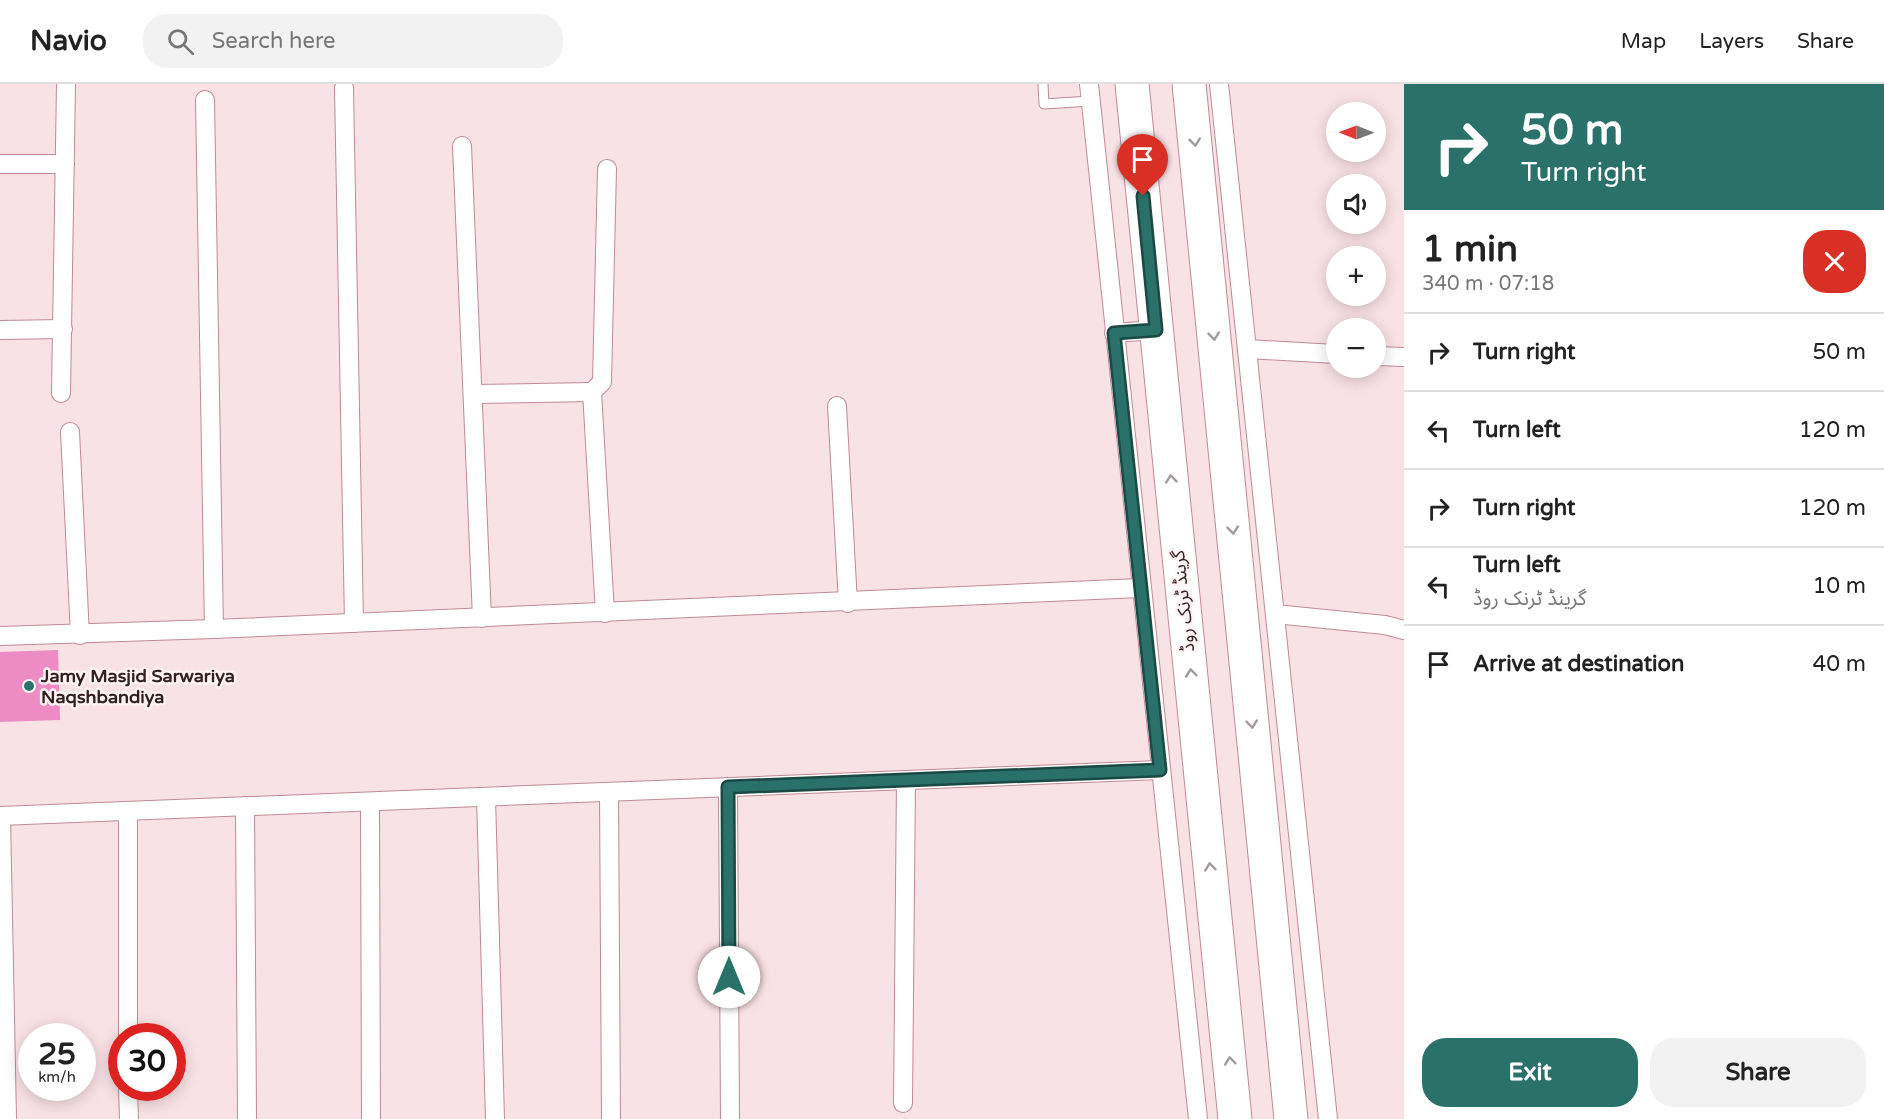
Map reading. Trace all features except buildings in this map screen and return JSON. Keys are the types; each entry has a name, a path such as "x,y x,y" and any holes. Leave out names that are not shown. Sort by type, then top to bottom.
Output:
{"highway":[{"name":"گرینڈ ٹرنک روڈ","path":"1131,84 1235,1119"},
{"path":"1189,84 1291,1119"}],"street":[{"path":"61,393 66,84"},
{"path":"1219,84 1328,1119"},
{"path":"344,88 354,623"},
{"path":"1090,93 1197,1119"},
{"path":"205,100 214,629"},
{"path":"462,146 482,618"},
{"path":"0,164 65,164"},
{"path":"473,394 592,392 602,382 607,169"},
{"path":"0,330 63,329"},
{"path":"1114,333 1156,330"},
{"path":"1247,349 1326,353"},
{"path":"1386,356 1404,357"},
{"path":"592,392 605,613"},
{"path":"837,406 848,603"},
{"path":"70,432 80,634"},
{"path":"0,636 848,603 1140,588"},
{"path":"1275,614 1385,625 1404,630"},
{"path":"7,1119 3,1024 0,816 1160,770"},
{"path":"903,1103 906,780"},
{"path":"728,787 730,1119"},
{"path":"609,792 611,1119"},
{"path":"486,797 495,1119"},
{"path":"370,802 371,1119"},
{"path":"245,806 247,1119"},
{"path":"128,811 128,1023"},
{"path":"129,1101 129,1119"}],"lane":[{"path":"1043,84 1044,104 1090,93"}],"place":[{"name":"Jamy Masjid Sarwariya Naqshbandiya","path":"29,686"}],"route":[{"path":"729,977 728,787 1160,770 1114,333 1156,330 1143,196"}]}
